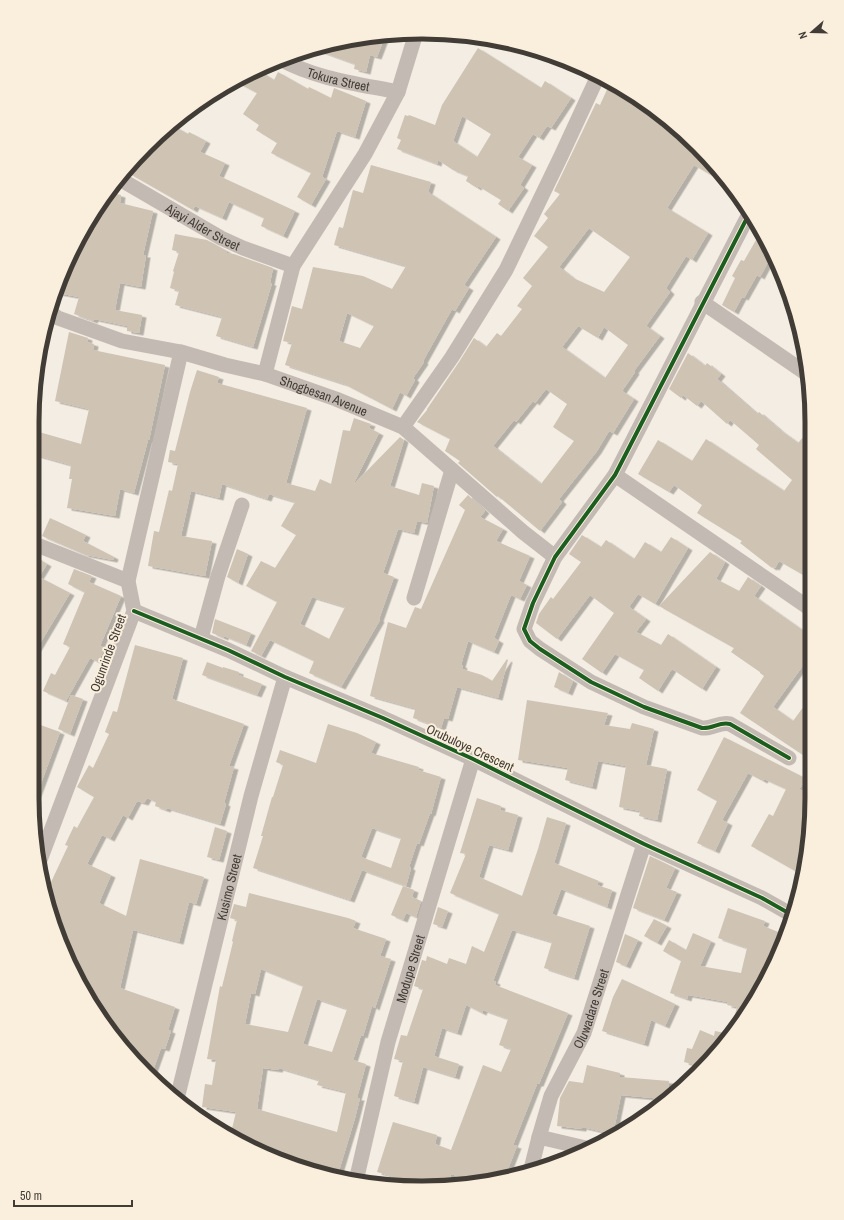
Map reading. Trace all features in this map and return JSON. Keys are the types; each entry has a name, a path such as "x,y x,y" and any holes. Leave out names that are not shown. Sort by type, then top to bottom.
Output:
{"street":[{"path":"265,374 293,266 365,154 398,92 414,39"},
{"name":"Tokura Street","path":"288,63 307,72 398,92"},
{"path":"402,426 452,356 506,270 596,81"},
{"name":"Ajayi Alder Street","path":"124,181 221,238 243,248 293,266"},
{"path":"746,219 702,302 615,475 555,557 533,603 524,629 530,640 540,649 591,682 644,707 702,728 711,728 723,723 730,724 789,758"},
{"path":"702,302 802,370"},
{"name":"Shogbesan Avenue","path":"54,315 122,341 181,352 265,374 336,399 402,426 523,532 555,557"},
{"name":"Ogunrinde Street","path":"43,853 134,611 128,581 181,352"},
{"path":"414,598 452,470"},
{"path":"615,475 805,605"},
{"path":"201,638 218,576 242,505"},
{"path":"39,546 128,581"},
{"name":"Orubuloye Crescent","path":"134,611 201,638 285,677 383,718 473,759 644,844 762,898 787,912"},
{"name":"Kusimo Street","path":"178,1093 251,796 285,677"},
{"name":"Modupe Street","path":"357,1176 388,1042 473,759"},
{"name":"Oluwadare Street","path":"532,1165 538,1137 551,1096 584,1033 644,844"},
{"path":"538,1137 580,1147"}],"building":[{"path":"383,41 377,57 370,55 366,72 354,69 355,64 323,52 347,46"},
{"path":"478,48 541,88 545,81 571,98 551,128 547,126 539,138 533,134 518,157 532,165 520,185 524,188 508,211 498,204 501,200 478,186 477,188 466,181 468,176 453,170 438,160 437,164 397,149 401,140 397,138 405,115 409,115 435,125 442,105","holes":["462,116 491,134 477,157 453,141"]},
{"path":"278,72 308,89 309,87 331,98 334,88 366,101 355,137 337,131 322,177 326,179 311,205 297,197 311,173 271,153 277,143 256,130 259,125 243,114 257,93 241,85 263,73 274,80"},
{"path":"608,87 614,90 655,118 675,134 693,151 719,180 694,165 667,208 708,233 692,260 686,256 666,288 670,292 646,326 660,336 634,371 635,372 622,391 634,399 613,433 609,431 597,451 559,499 562,502 540,531 498,496 497,497 458,463 460,461 445,451 450,439 417,422 427,410 474,338 486,347 497,333 501,336 522,309 517,306 532,286 523,278 548,247 534,236 548,218 544,214 560,194 554,191 596,103 600,105","holes":["589,228 630,257 604,292 573,278 559,267","578,326 598,338 604,327 628,345 605,378 562,347","546,389 567,404 553,427 574,441 541,484 493,446 514,420 516,422 533,401 535,403"]},
{"path":"177,128 206,141 200,152 225,163 219,176 295,211 283,236 261,226 264,218 229,202 222,218 195,206 193,210 130,174 151,151"},
{"path":"371,165 431,182 428,192 496,237 464,285 469,288 455,311 452,309 423,361 424,362 413,378 415,380 406,396 400,392 392,409 344,384 285,365 292,343 283,341 292,306 302,309 313,267 363,276 392,289 406,266 334,245 339,227 343,228 353,190 363,193","holes":["347,313 374,326 360,348 339,341"]},
{"path":"115,194 121,195 120,203 153,211 143,255 146,255 141,287 120,283 115,310 142,315 139,333 127,331 127,326 94,319 93,321 74,314 79,297 61,294 78,253 90,230"},
{"path":"175,234 207,240 227,251 227,253 234,254 273,268 270,283 272,283 253,347 216,336 222,317 175,305 179,291 170,288 173,271 179,252 172,250"},
{"path":"757,237 769,260 760,277 757,275 734,312 722,305 735,278 732,276 741,260 744,261"},
{"path":"69,332 88,338 87,342 94,344 93,350 165,365 149,440 134,493 120,489 115,516 67,508 72,479 69,479 71,465 39,456 39,432 81,444 89,409 55,401"},
{"path":"688,353 705,366 707,363 721,374 717,379 757,414 759,412 798,443 805,435 805,576 779,561 775,568 772,568 740,543 742,541 697,513 702,505 674,485 669,492 638,474 658,440 692,461 706,439 784,491 792,480 756,449 759,445 730,420 727,424 701,401 697,406 683,395 681,398 669,389"},
{"path":"197,370 219,377 217,383 307,408 286,483 315,491 320,479 331,484 343,430 350,431 354,418 371,424 369,428 379,433 353,485 400,437 404,440 390,486 419,495 422,483 434,486 427,523 417,521 414,533 398,529 383,573 394,577 379,619 380,620 341,687 309,673 314,661 270,640 261,656 251,651 277,602 246,586 261,561 275,568 296,535 281,526 295,502 269,494 267,499 222,484 219,498 191,491 181,536 212,541 205,576 148,566 154,531 159,532 169,490 172,491 178,464 168,462 170,450 175,451","holes":["312,597 345,607 329,639 300,624"]},
{"path":"468,495 485,511 480,517 503,529 496,541 530,556 519,581 527,585 520,599 511,595 494,638 499,641 494,652 468,641 461,665 463,666 462,669 482,675 492,681 507,659 498,698 457,687 448,719 444,718 441,728 413,718 415,710 413,708 370,696 388,622 406,628 415,607 421,609 465,510 459,505"},
{"path":"50,518 86,535 83,541 114,557 113,560 86,555 42,536"},
{"path":"582,535 601,547 606,540 634,559 645,542 661,552 671,537 688,548 655,604 638,594 629,607 646,619 636,632 661,645 668,634 716,667 702,689 672,669 658,691 639,678 644,670 615,654 602,673 582,659 614,613 590,595 557,639 536,623 539,614 551,597 553,599 581,562 569,554"},
{"path":"237,549 248,554 238,583 227,577"},
{"path":"710,552 725,562 716,579 739,591 748,577 761,586 754,596 805,632 805,663 773,707 793,721 805,705 805,756 740,713 764,676 731,652 734,648 659,606"},
{"path":"39,559 47,564 39,577"},
{"path":"74,569 92,576 89,582 121,596 100,646 105,648 98,662 90,658 66,701 43,691 51,673 55,675 70,647 63,644 88,584 84,592 68,584"},
{"path":"39,577 70,593 39,645"},
{"path":"215,619 251,633 246,645 212,633"},
{"path":"135,645 183,658 172,699 244,724 229,766 234,767 220,824 167,808 166,810 155,806 156,802 147,798 144,803 137,801 128,818 123,815 110,839 102,835 87,864 111,875 99,903 126,916 140,859 204,877 196,904 189,902 179,942 133,930 120,988 175,1007 168,1030 171,1031 165,1049 161,1048 153,1071 118,1031 90,990 68,945 59,921 49,886 68,846 65,845 74,826 77,828 94,797 77,787 89,765 93,768 109,734 105,732 113,711 117,712"},
{"path":"207,662 239,672 239,675 262,684 257,695 202,675"},
{"path":"559,672 573,681 568,693 554,687"},
{"path":"71,695 83,699 70,734 58,729"},
{"path":"527,700 608,713 604,725 630,729 632,723 654,729 646,765 667,769 657,820 639,816 640,811 619,807 626,766 598,761 592,787 565,780 568,768 518,760"},
{"path":"39,724 60,732 39,789"},
{"path":"328,724 357,733 376,742 371,753 419,767 418,770 441,777 431,814 430,813 419,844 417,843 409,867 411,868 406,886 362,870 350,900 253,868 263,836 261,836 272,797 283,765 276,762 280,750 316,763","holes":["372,828 401,838 391,868 361,857"]},
{"path":"724,737 805,778 805,782 799,789 805,792 805,798 802,848 798,873 751,846 769,814 773,816 786,789 764,779 763,781 748,773 722,820 728,823 715,851 697,843 717,801 697,790"},
{"path":"477,798 501,806 500,810 518,815 508,850 489,845 479,877 522,896 547,817 566,823 554,863 599,881 597,885 612,890 607,907 561,889 552,914 590,926 574,978 544,968 552,942 512,930 493,981 496,982 495,985 568,1013 539,1084 537,1084 513,1145 517,1146 508,1169 512,1170 472,1178 464,1179 451,1174 450,1180 406,1180 377,1172 393,1122 437,1135 435,1144 451,1150 483,1065 501,1072 511,1049 499,1045 508,1019 483,1010 482,1013 466,1005 457,1033 442,1028 434,1056 459,1064 455,1077 423,1067 414,1102 394,1096 403,1061 394,1059 401,1035 407,1036 423,989 414,986 422,960 426,961 427,956 447,964 449,958 466,964 472,946 484,952 499,914 450,893 466,854 460,853"},
{"path":"215,827 227,831 219,860 207,857"},
{"path":"650,856 675,868 666,888 677,892 664,920 633,908"},
{"path":"403,886 414,890 412,897 421,901 416,917 406,913 403,920 391,915"},
{"path":"249,893 348,918 356,921 353,928 386,939 380,956 391,959 375,1008 372,1006 363,1036 361,1035 353,1060 366,1064 357,1098 360,1098 355,1118 339,1172 299,1161 275,1152 232,1131 236,1112 202,1107 205,1084 212,1085 216,1060 207,1059 220,986 222,987 237,920 230,918 234,904 246,907","holes":["261,969 303,986 288,1032 245,1024 251,993 255,994","317,999 347,1009 332,1052 303,1044","263,1068 278,1070 279,1068 319,1080 317,1085 346,1092 337,1132 257,1109"]},
{"path":"438,907 448,911 442,927 433,924"},
{"path":"728,908 765,921 763,926 781,933 754,990 734,1020 737,1007 727,1005 728,1002 688,995 687,999 670,993 681,961 663,951 669,940 686,950 693,933 711,941 700,966 741,973 747,948 718,938"},
{"path":"654,919 667,926 657,943 644,936"},
{"path":"625,934 638,940 626,966 616,962"},
{"path":"622,979 675,1004 665,1026 651,1020 644,1044 602,1031 613,997"},
{"path":"700,1030 714,1036 715,1031 724,1033 697,1065 684,1062 687,1048 692,1049"},
{"path":"587,1065 620,1073 620,1077 669,1081 668,1091 659,1099 621,1095 614,1130 608,1133 582,1127 582,1129 557,1126 560,1098 569,1081 583,1083"}],"cycle path":[{"path":"746,219 615,475 555,557 533,603 524,629 530,641 540,649 591,682 644,707 702,728 726,723 730,724 789,758"},
{"path":"134,611 228,650 285,677 383,718 473,759 644,844 762,898 787,912"}]}
